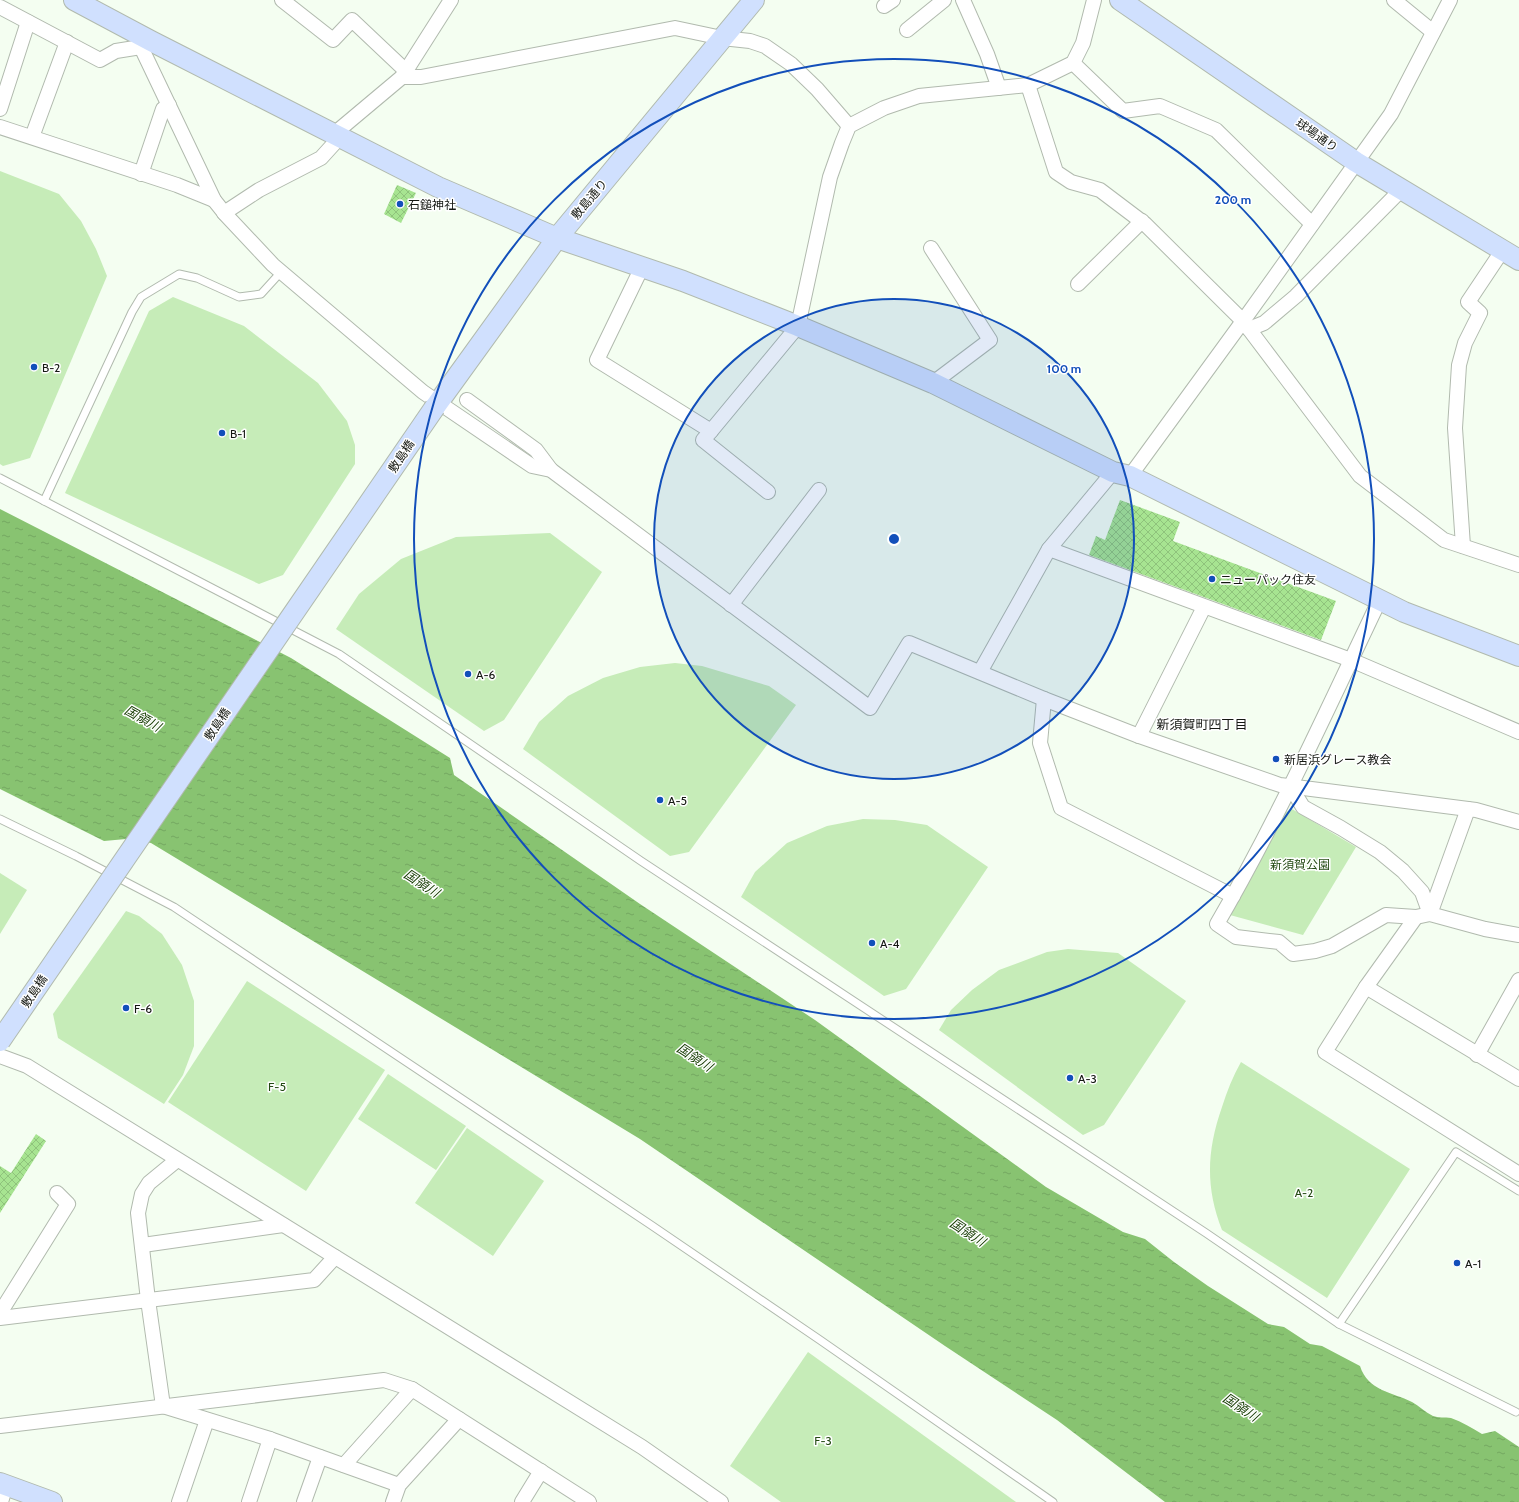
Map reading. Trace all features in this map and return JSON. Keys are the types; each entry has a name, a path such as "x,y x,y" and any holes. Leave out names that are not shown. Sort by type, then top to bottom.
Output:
{"street":[{"path":"74,0 140,41 337,135 438,186 557,238 683,281 798,326 932,383 1380,599 1404,612 1519,656"},
{"path":"282,0 333,40 352,20 404,74 422,77 676,28 722,38 750,41 765,46 791,64 817,89 849,126"},
{"path":"224,213 259,190 321,158 337,135 404,74 451,0"},
{"name":"敷島通り","path":"436,405 557,238 754,0"},
{"path":"907,30 944,0"},
{"path":"963,0 987,54 999,88"},
{"path":"768,492 703,440 798,326 830,177 849,126 884,108 919,96 1028,85 1073,63 1083,43 1094,0"},
{"name":"球場通り","path":"1120,0 1356,162 1511,255"},
{"path":"1394,0 1433,32"},
{"path":"980,672 1049,549 1122,474 1246,325 1312,224 1391,114 1450,0"},
{"path":"0,7 100,60 116,50 140,41"},
{"path":"0,109 28,22"},
{"path":"140,41 214,200 249,241 281,272 436,405 532,466 551,470"},
{"path":"32,137 67,42"},
{"path":"1073,63 1123,111 1160,106 1216,130 1312,224"},
{"path":"1028,85 1056,172 1071,182 1100,190 1142,221 1246,325 1360,476 1444,540 1519,565"},
{"path":"141,174 163,110 169,105"},
{"path":"0,127 214,200"},
{"path":"1246,325 1264,323 1296,296 1402,190"},
{"path":"1078,284 1142,221"},
{"path":"931,248 990,340 932,383"},
{"path":"1463,546 1456,428 1459,365 1465,344 1480,313 1468,302 1511,255"},
{"path":"642,267 597,360 710,431"},
{"path":"467,400 536,450 551,470 870,708 909,643 1138,736 1280,785 1476,810 1519,822"},
{"name":"敷島橋","path":"0,1040 436,405"},
{"path":"731,605 818,490"},
{"path":"1049,549 1351,660 1519,732"},
{"path":"1380,599 1290,786 1217,924 1236,937 1279,942 1293,954 1315,951 1332,946 1386,915 1416,917 1430,914 1485,929 1519,935"},
{"path":"1138,736 1204,607"},
{"path":"1044,699 1040,743 1061,808 1233,896"},
{"path":"1290,786 1303,807 1380,852 1403,871 1422,892 1430,914"},
{"path":"1430,914 1468,809"},
{"path":"1416,917 1366,987 1325,1052 1519,1174"},
{"path":"1477,1055 1519,980"},
{"path":"1366,987 1519,1079"},
{"path":"0,1056 27,1066 642,1447 721,1502"},
{"path":"163,1406 148,1300 143,1245 138,1213 142,1194 149,1183 177,1160"},
{"path":"0,1313 68,1204 57,1194"},
{"path":"143,1245 283,1225"},
{"path":"0,1318 314,1280 335,1257"},
{"path":"0,1426 384,1380 412,1389 541,1471 585,1501"},
{"path":"344,1465 412,1389"},
{"path":"163,1406 270,1438 399,1485"},
{"path":"394,1502 399,1485 459,1419"},
{"path":"179,1502 207,1420"},
{"path":"249,1502 270,1438"},
{"path":"304,1502 320,1457"},
{"path":"522,1502 541,1471"},
{"path":"2,1490 52,1502"}],"lane":[{"path":"44,501 132,312 141,297 179,274 197,278 239,297 261,294 281,272"},
{"path":"0,478 339,654 648,865 1206,1233 1339,1324 1516,1412"},
{"path":"0,819 76,856 180,910 664,1234 1053,1502"},
{"path":"1339,1324 1456,1152 1519,1191"}],"green space":[{"name":"B-2","path":"0,171 59,194 81,221 96,249 107,276 30,458 3,466 0,464"},
{"name":"B-1","path":"173,297 244,326 318,383 347,421 355,445 355,464 283,575 259,584 65,493 149,311"},
{"name":"A-6","path":"550,533 602,572 504,720 484,731 336,629 359,594 401,559 456,537"},
{"name":"A-5","path":"675,663 702,666 769,686 796,705 689,852 670,856 523,749 539,722 568,696 603,678 640,667"},
{"name":"新須賀公園","path":"1292,809 1356,847 1303,935 1230,915 1284,813"},
{"name":"A-4","path":"863,819 895,820 927,825 988,867 906,989 884,996 741,897 755,872 787,843 827,826"},
{"path":"0,873 27,890 0,934"},
{"name":"F-6","path":"126,911 139,916 162,934 182,965 194,1001 194,1046 183,1075 164,1104 58,1038 53,1014"},
{"name":"A-3","path":"1068,949 1118,953 1186,1001 1104,1125 1083,1135 939,1030 951,1010 972,990 999,970 1047,952"},
{"name":"F-5","path":"247,981 385,1070 306,1191 168,1102"},
{"name":"A-2","path":"1241,1062 1410,1169 1327,1298 1222,1230 1213,1199 1210,1168 1211,1153 1213,1138 1224,1101"},
{"path":"388,1074 466,1126 436,1170 358,1119"},
{"path":"467,1128 544,1181 493,1256 415,1203"},
{"name":"F-3","path":"808,1352 1016,1502 781,1502 730,1466"}],"water":[{"name":"国領川","path":"0,509 291,658 450,758 454,775 640,904 815,1020 1046,1187 1123,1232 1145,1239 1208,1286 1268,1324 1284,1327 1310,1344 1322,1346 1360,1366 1369,1381 1375,1386 1412,1402 1433,1416 1451,1418 1482,1434 1495,1431 1519,1447 1519,1502 1165,1502 1057,1420 945,1346 640,1139 151,843 126,839 104,841 0,789"}],"building":[{"name":"石鎚神社","path":"397,185 416,193 401,223 384,214"},
{"name":"ニューパック住友","path":"1120,500 1180,522 1173,541 1336,601 1321,640 1089,555 1096,536 1105,540"},
{"path":"36,1134 46,1141 0,1213 0,1166 11,1173"}],"place":[{"name":"石鎚神社","path":"400,204"},
{"name":"B-2","path":"34,367"},
{"name":"B-1","path":"222,433"},
{"name":"ニューパック住友","path":"1212,579"},
{"name":"A-6","path":"468,674"},
{"name":"新居浜グレース教会","path":"1276,759"},
{"name":"A-5","path":"660,800"},
{"name":"A-4","path":"872,943"},
{"name":"F-6","path":"126,1008"},
{"name":"A-3","path":"1070,1078"},
{"name":"A-1","path":"1457,1263"}],"district":[{"name":"新須賀町四丁目","path":"1202,724"}]}
